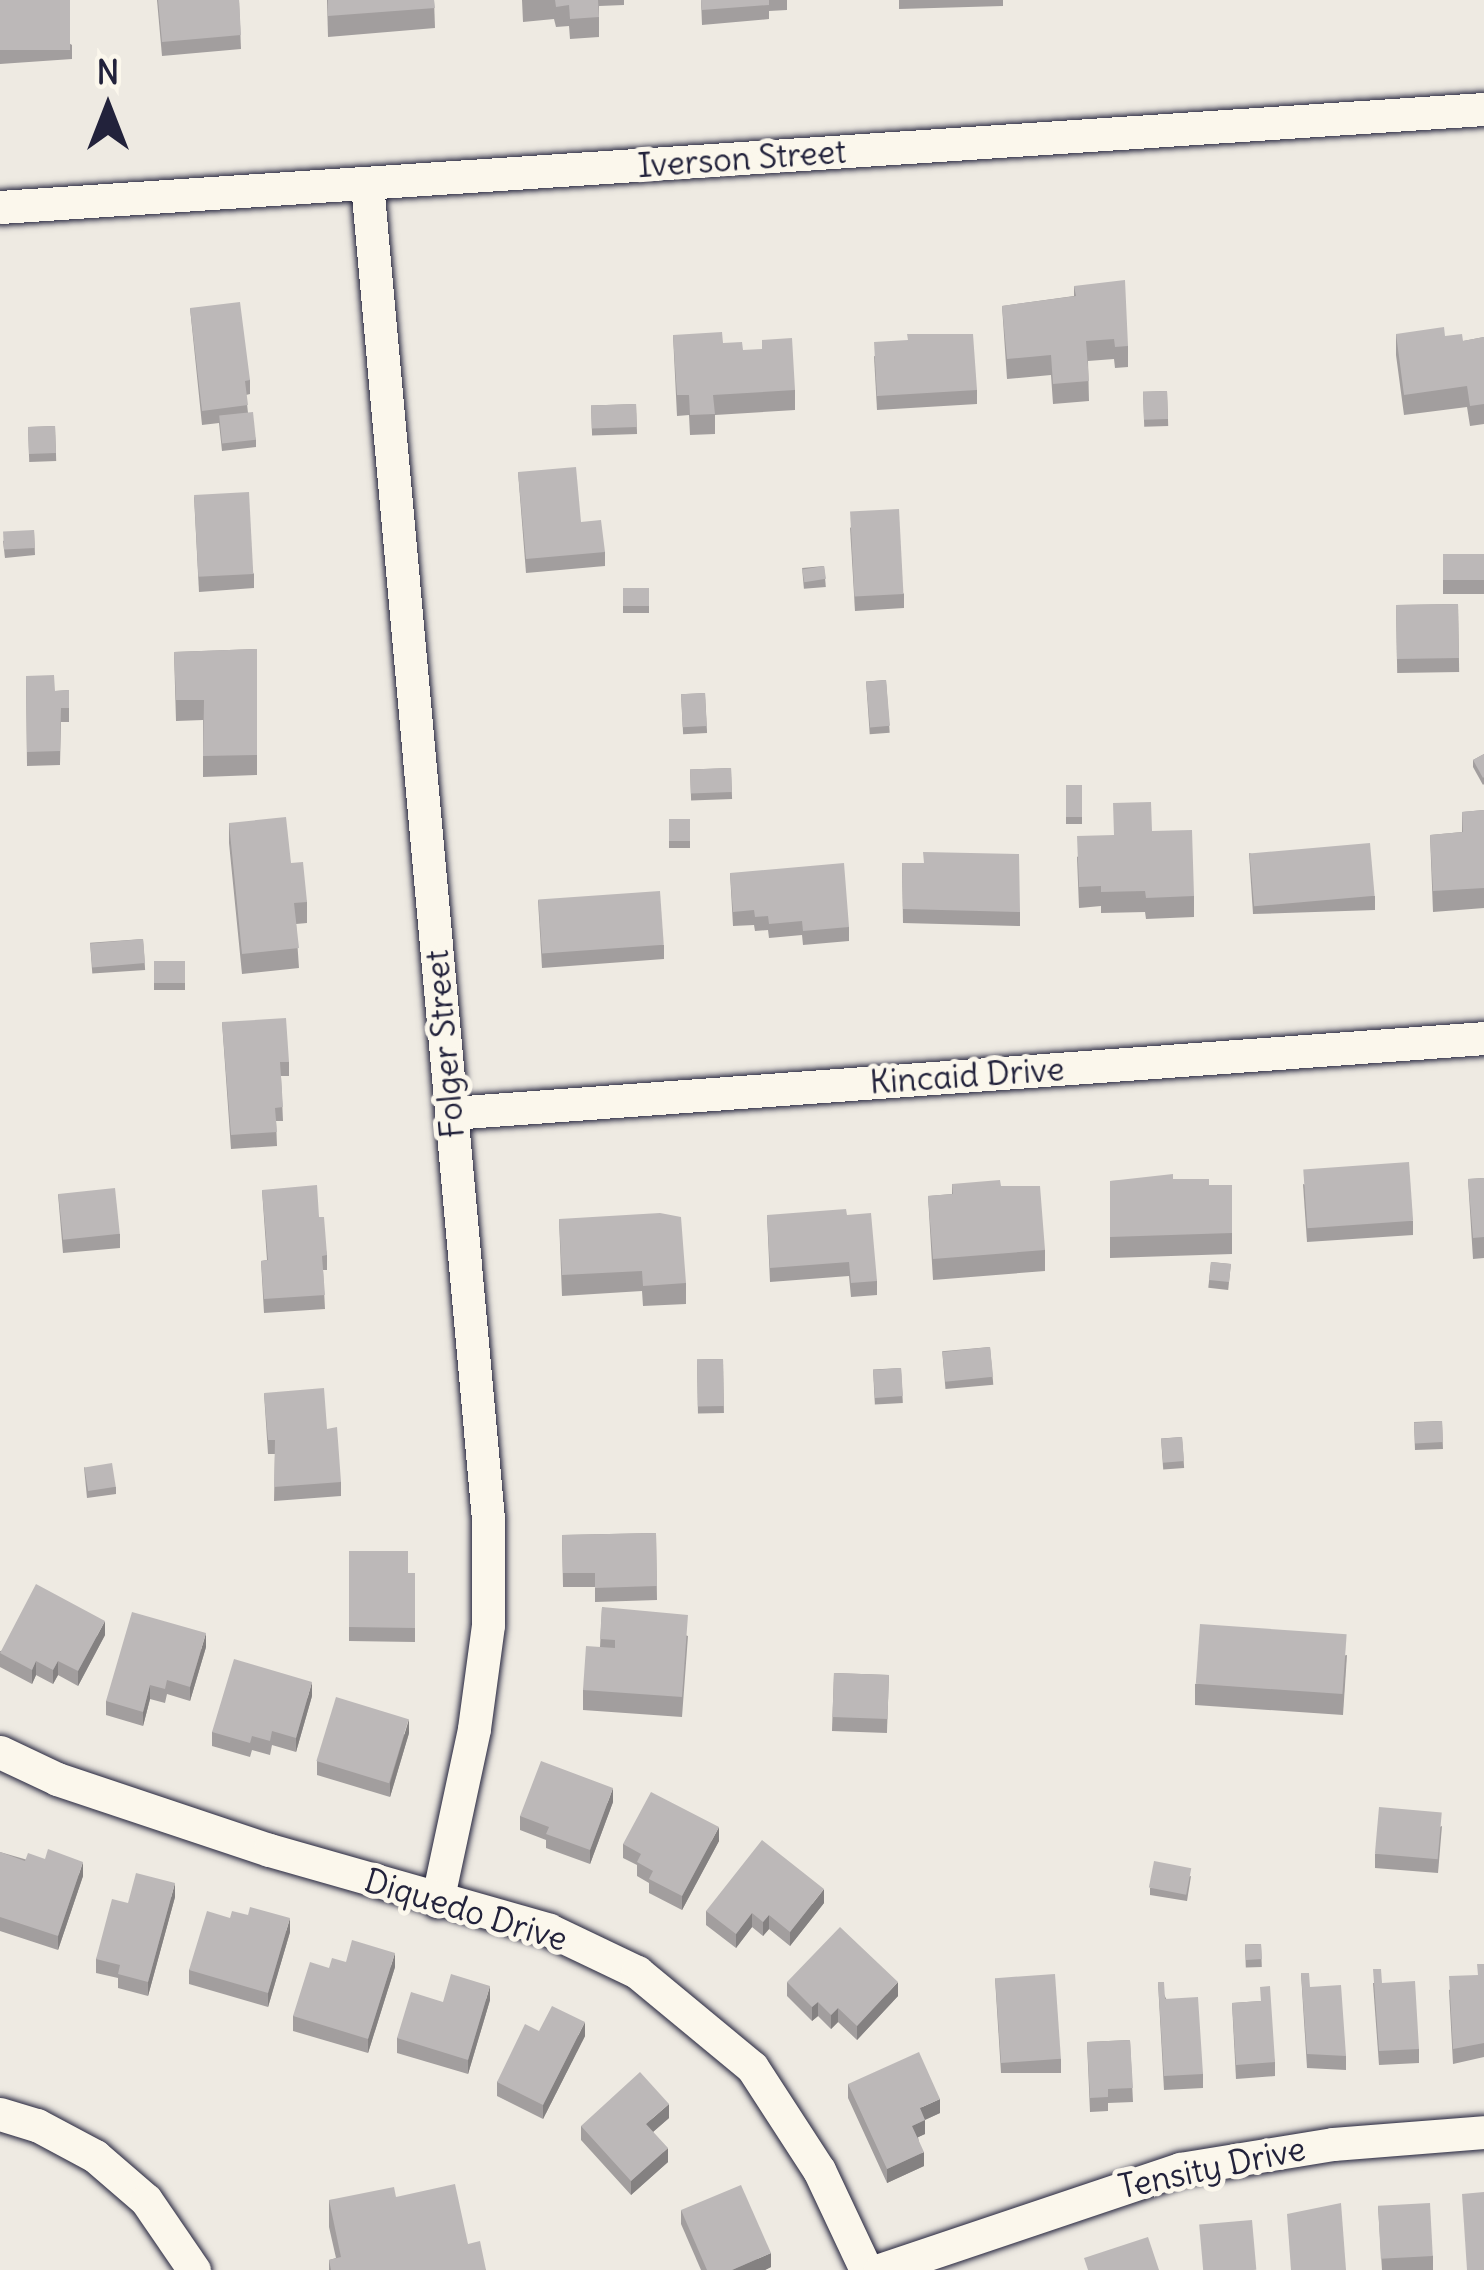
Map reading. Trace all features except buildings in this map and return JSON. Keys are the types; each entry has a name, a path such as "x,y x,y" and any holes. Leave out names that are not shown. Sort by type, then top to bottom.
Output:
{"street":[{"name":"Iverson Street","path":"0,207 1484,109"},
{"name":"Folger Street","path":"367,184 488,1518 488,1625 474,1729 436,1901"},
{"name":"Kincaid Drive","path":"451,1113 1484,1039"},
{"name":"Diquedo Drive","path":"0,1752 57,1779 436,1901 549,1930 637,1972 752,2067 808,2154 866,2270"},
{"path":"0,2114 37,2125 95,2156 146,2200 194,2270"},
{"name":"Tensity Drive","path":"880,2270 1180,2169 1333,2144 1484,2132"}]}
